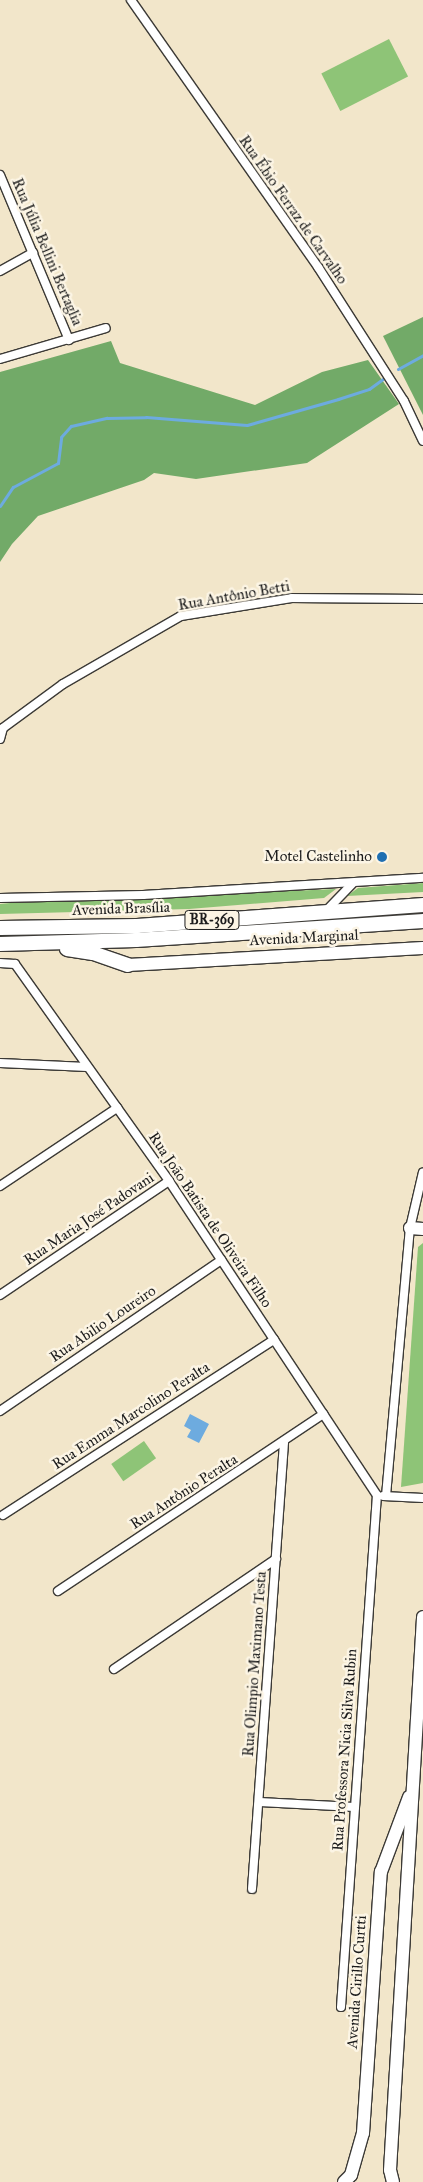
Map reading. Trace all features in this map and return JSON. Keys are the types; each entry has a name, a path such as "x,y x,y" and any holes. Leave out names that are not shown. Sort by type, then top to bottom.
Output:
{"highway":[{"name":"Avenida Brasília","path":"0,928 137,926 423,905"},
{"name":"Avenida Brasília","path":"0,944 39,944 423,921"},
{"path":"39,944 93,953 128,965"}],"main road":[{"name":"Avenida Marginal","path":"128,965 422,949"},
{"path":"410,1228 423,1229"},
{"name":"Avenida Cirillo Curtti","path":"393,2182 390,2170 423,1617"},
{"name":"Avenida Cirillo Curtti","path":"344,2182 351,2175 363,2134 381,1872 414,1785"}],"street":[{"name":"Rua Ébio Ferraz de Carvalho","path":"131,0 318,267 404,401 423,441"},
{"name":"Rua Júlia Bellini Bertaglia","path":"0,176 69,340"},
{"path":"0,271 34,253"},
{"path":"0,359 106,328"},
{"name":"Rua Antônio Betti","path":"0,739 3,728 63,684 181,616 292,598 423,599"},
{"path":"0,898 143,895 423,878"},
{"path":"324,912 353,883"},
{"name":"Rua João Batista de Oliveira Filho","path":"0,962 16,964 87,1068 169,1181 377,1495"},
{"path":"0,1063 87,1068"},
{"path":"0,1186 116,1108"},
{"path":"386,1496 410,1228 423,1172"},
{"name":"Rua Maria José Padovani","path":"0,1295 169,1181"},
{"name":"Rua Abilio Loureiro","path":"0,1411 221,1260"},
{"name":"Rua Emma Marcolino Peralta","path":"3,1515 274,1340"},
{"name":"Rua Antônio Peralta","path":"58,1591 284,1442 323,1414"},
{"name":"Rua Olimpio Maximano Testa","path":"252,1889 284,1442"},
{"path":"377,1495 423,1498"},
{"name":"Rua Professora Nicia Silva Rubin","path":"341,2007 377,1495"},
{"path":"114,1669 276,1558"},
{"path":"259,1802 355,1807"}],"green space":[{"path":"389,39 408,76 340,111 321,74"},
{"path":"423,317 423,415 383,336"},
{"path":"111,341 120,363 255,405 322,372 368,360 399,404 307,463 196,479 154,473 144,480 38,516 12,544 0,562 0,372"},
{"path":"423,883 423,892 347,896 358,888"},
{"path":"336,889 324,898 189,909 0,914 0,904 10,903"},
{"path":"423,1243 423,1483 401,1487 418,1247"},
{"path":"144,1441 156,1458 123,1481 111,1464"}],"water":[{"path":"190,1414 209,1424 199,1443 187,1437 191,1430 184,1426"}],"waterway":[{"path":"398,369 423,355"},
{"path":"0,506 13,487 58,463 61,437 71,426 107,418 146,417 247,425 369,389 383,379"}],"place":[{"name":"Motel Castelinho","path":"382,857"}]}
